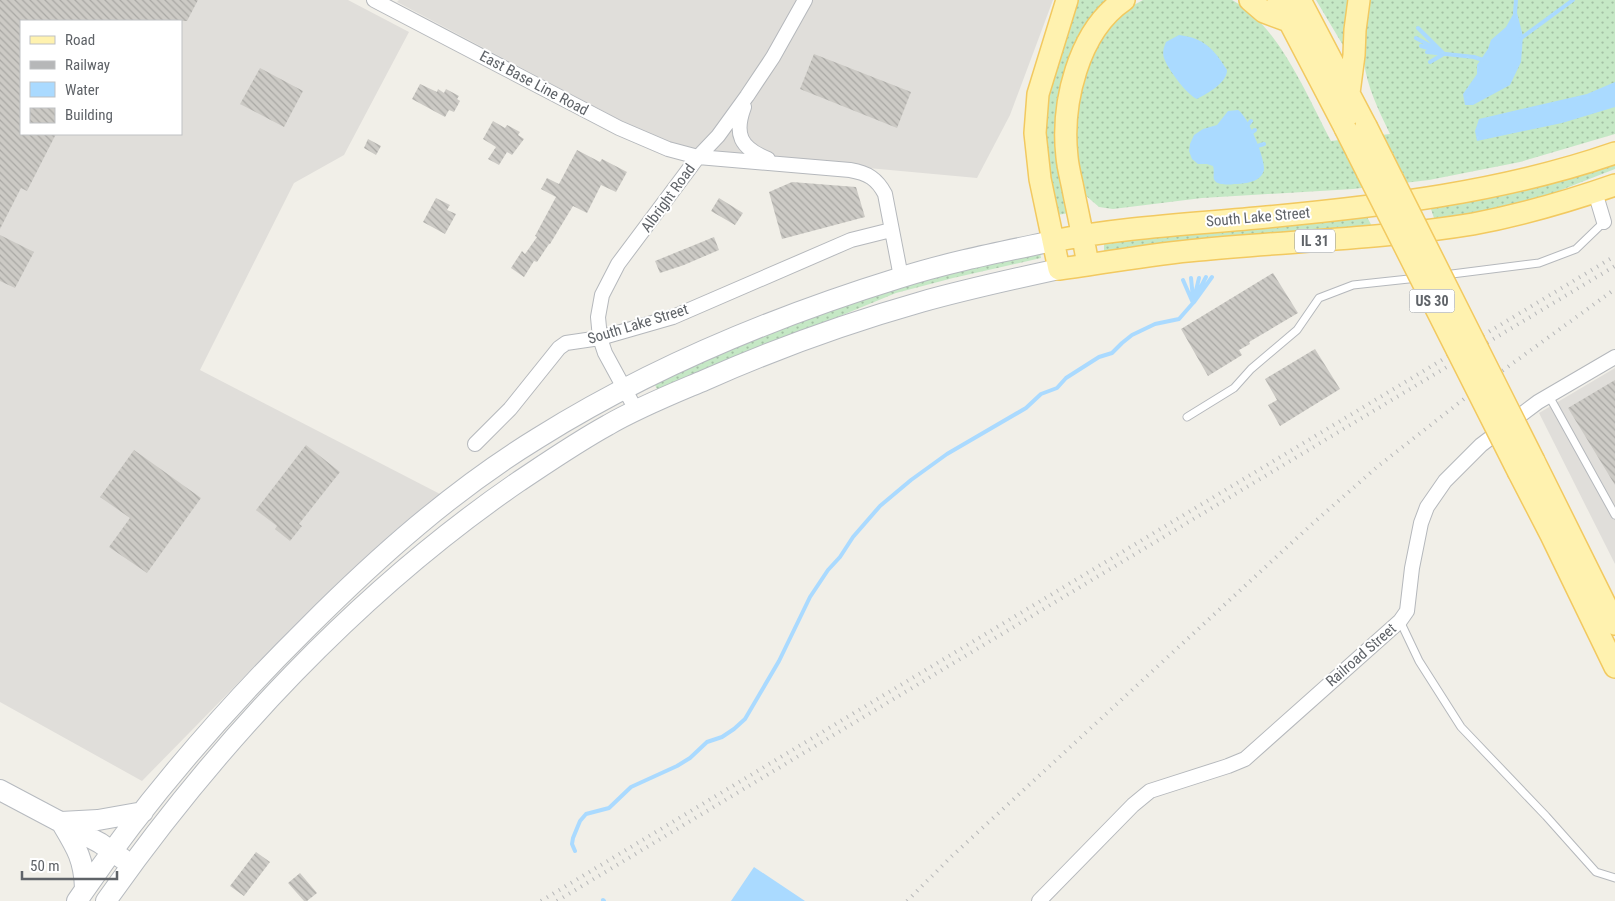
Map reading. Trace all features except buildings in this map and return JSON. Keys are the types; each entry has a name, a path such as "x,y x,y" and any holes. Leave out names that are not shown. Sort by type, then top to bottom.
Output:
{"main road":[{"path":"1059,269 1036,154 1036,115 1038,94 1043,75 1067,0"},
{"path":"1088,265 1066,157 1068,111 1079,59 1093,32 1116,6 1124,0"},
{"path":"1250,0 1264,12 1291,22"},
{"name":"US 30","path":"1278,0 1527,467 1615,624"},
{"name":"US 30","path":"1300,0 1366,126 1527,467 1551,535 1615,667"},
{"path":"1349,93 1354,55 1354,30 1359,0"},
{"name":"South Lake Street","path":"901,277 1083,235 1178,224 1356,208 1442,195 1563,169 1615,153"},
{"name":"South Lake Street","path":"636,410 795,343 922,302 1059,269 1197,250 1364,237 1454,227 1541,208 1615,184"},
{"name":"IL 31","path":"81,895 143,812 209,732 275,659 378,559 490,469 540,436 624,389 710,347 820,304 901,277"},
{"name":"IL 31","path":"106,901 173,812 244,728 324,643 387,584 449,532 494,499 571,447 636,410"},
{"path":"0,790 113,851 132,866"},
{"path":"61,822 98,820 143,812"},
{"path":"61,822 81,857 84,871 81,895"}],"street":[{"name":"East Base Line Road","path":"374,0 619,128 668,149 698,157 850,170 874,178 886,194 901,277"},
{"name":"Albright Road","path":"636,410 605,353 600,338 599,305 609,279 698,157 718,136 747,96 773,58 805,0"},
{"path":"747,96 739,119 739,135 746,147 755,154 778,164"},
{"path":"1594,192 1604,222"},
{"name":"South Lake Street","path":"475,444 510,409 559,348 566,344 600,338 673,317 851,240 891,230"},
{"name":"Railroad Street","path":"1039,901 1133,805 1150,791 1244,759 1400,621 1407,611 1412,568 1421,523 1427,507 1445,481 1481,445 1538,402 1615,357"}],"lane":[{"path":"1187,417 1234,388 1251,369 1297,330 1319,298 1353,286 1539,264 1576,249 1604,222"},
{"path":"1549,396 1615,515"},
{"path":"1400,621 1419,661 1461,727 1546,816 1596,872 1614,875"}],"shaded area":[{"path":"0,0 348,0 409,32 344,155 294,183 200,370 440,494 289,631 142,781 0,702"},
{"path":"399,0 1053,0 1010,115 977,178 716,154 669,146 397,2"},
{"path":"1615,368 1615,564 1539,413"}],"green space":[{"path":"1076,0 1113,0 1078,44 1069,213 1057,215 1045,153 1045,116 1053,72"},
{"path":"1143,0 1232,0 1248,11 1264,26 1290,63 1331,141 1390,134 1374,99 1364,62 1364,31 1368,0 1615,0 1615,134 1520,162 1429,180 1353,189 1202,198 1113,209 1099,207 1084,194 1076,161 1074,121 1087,64 1110,24 1132,6"},
{"path":"1316,0 1351,0 1347,52"},
{"path":"1615,161 1615,169 1538,199 1504,209 1435,221 1430,206"},
{"path":"1366,215 1373,228 1104,252 1104,242"},
{"path":"1040,252 1041,258 896,293 658,391 654,383 697,362 811,316 939,275"}],"water":[{"path":"1516,9 1523,36 1521,62 1510,85 1473,105 1465,105 1463,94 1477,74 1477,65 1488,49 1491,40 1506,27"},
{"path":"1179,35 1195,39 1208,46 1218,56 1227,70 1224,79 1220,83 1197,99 1178,81 1164,58 1163,52 1166,42"},
{"path":"1615,82 1615,107 1562,123 1477,141 1475,131 1479,119 1587,94"},
{"path":"1238,110 1246,120 1255,138 1262,156 1264,170 1260,177 1251,182 1229,185 1221,184 1214,180 1213,166 1198,164 1192,159 1189,151 1190,144 1194,135 1203,129 1217,125 1228,111"},
{"path":"754,867 805,901 731,901"}],"waterway":[{"path":"1515,13 1516,0"},
{"path":"1520,39 1573,0"},
{"path":"1418,28 1444,54"},
{"path":"1416,38 1440,51"},
{"path":"1421,46 1435,50"},
{"path":"1427,52 1474,57 1483,60"},
{"path":"1430,62 1442,55"},
{"path":"1246,127 1251,121"},
{"path":"1248,135 1255,130"},
{"path":"1254,147 1264,144"},
{"path":"1197,294 1206,277"},
{"path":"1194,302 1212,277"},
{"path":"1191,278 1193,298"},
{"path":"575,851 572,844 573,838 580,821 586,814 609,808 631,787 677,766 690,758 707,742 722,737 745,719 779,661 810,597 853,537 880,506 911,480 947,454 1026,408 1041,394 1057,388 1066,378 1099,357 1112,353 1132,335 1155,324 1179,319 1193,303 1199,278"},
{"path":"1183,280 1193,303"}],"railway":[{"path":"541,901 1615,256"},
{"path":"557,901 1615,266"},
{"path":"907,901 952,856 1311,525 1377,467 1469,395 1615,289"}]}
